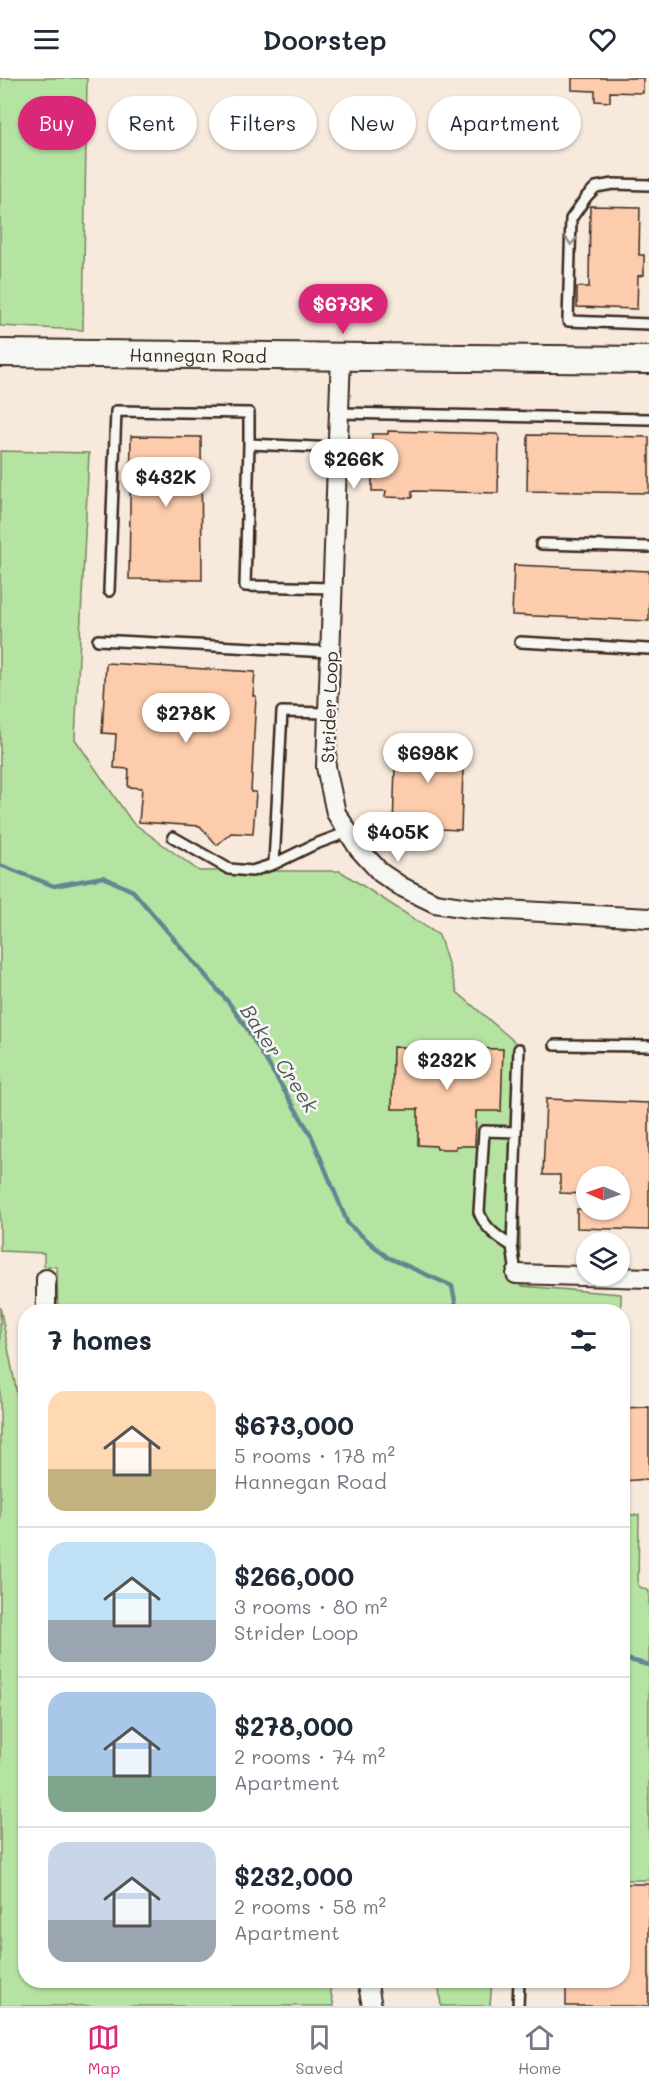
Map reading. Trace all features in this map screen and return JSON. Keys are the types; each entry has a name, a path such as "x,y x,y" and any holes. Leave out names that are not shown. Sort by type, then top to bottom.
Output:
{"main road":[{"name":"Hannegan Road","path":"0,352 649,360"}],"street":[{"name":"Strider Loop","path":"341,356 326,767 336,813 359,849 381,873 402,887 435,903 468,908 649,918"},
{"path":"516,1274 649,1278"},
{"path":"46,1279 46,1304"},
{"path":"369,1988 372,2006"}],"lane":[{"path":"649,185 613,184 596,187 571,219 568,321 649,324"},
{"path":"109,591 116,411 249,413 245,586 333,588"},
{"path":"339,412 649,419"},
{"path":"249,444 337,448"},
{"path":"541,543 649,547"},
{"path":"98,640 330,652"},
{"path":"520,642 649,649"},
{"path":"274,864 282,712 328,713"},
{"path":"173,837 230,869 252,871 348,832"},
{"path":"555,1045 649,1046"},
{"path":"516,1274 512,1246 519,1049"},
{"path":"512,1246 495,1235 482,1220 479,1212 484,1131 516,1132"},
{"path":"518,2006 519,1988"}],"green space":[{"path":"0,78 87,78 87,96 18,96 18,150 86,150 83,330 0,326"},
{"path":"0,451 89,453 75,739 132,822 199,871 340,871 439,935 457,992 516,1043 521,1286 621,1294 621,1304 58,1304 57,1267 44,1266 44,1253 0,1251"},
{"path":"0,1307 18,1399 18,1988 330,1988 334,2006 0,2006"},
{"path":"630,1515 639,1515 638,1586 649,1591 649,1880 630,1880"},
{"path":"439,1988 491,1988 490,2006 441,2006"}],"building":[{"path":"572,78 643,78 643,93 610,92 610,102 595,101 595,91 572,90"},
{"path":"590,206 640,207 639,255 644,255 644,275 638,276 637,309 577,307 577,287 589,287"},
{"path":"388,431 496,434 499,436 498,493 412,491 412,498 385,497 386,491 372,491 372,434 388,434"},
{"path":"528,435 649,437 649,493 527,491"},
{"path":"131,436 201,437 202,580 129,579"},
{"path":"514,565 649,571 649,621 512,615"},
{"path":"106,663 255,672 251,792 256,792 253,834 231,833 217,845 200,826 139,822 142,788 128,787 129,769 114,768 116,734 102,733"},
{"path":"396,738 464,741 461,830 393,827"},
{"path":"393,1047 503,1049 501,1111 476,1111 475,1146 437,1149 436,1146 418,1145 418,1109 392,1109"},
{"path":"546,1099 649,1103 649,1230 577,1228 577,1220 630,1220 630,1166 576,1166 576,1194 560,1193 560,1175 543,1175"},
{"path":"649,1407 649,1479 630,1480 630,1408"},
{"path":"630,1884 649,1884 649,2006 566,2006 566,1988 630,1988"}],"waterway":[{"name":"Baker Creek","path":"0,865 54,886 103,877 133,891 229,1003 246,1027 311,1135 348,1224 387,1257 452,1286 456,1304"},
{"name":"Baker Creek","path":"630,1660 649,1665"}]}
